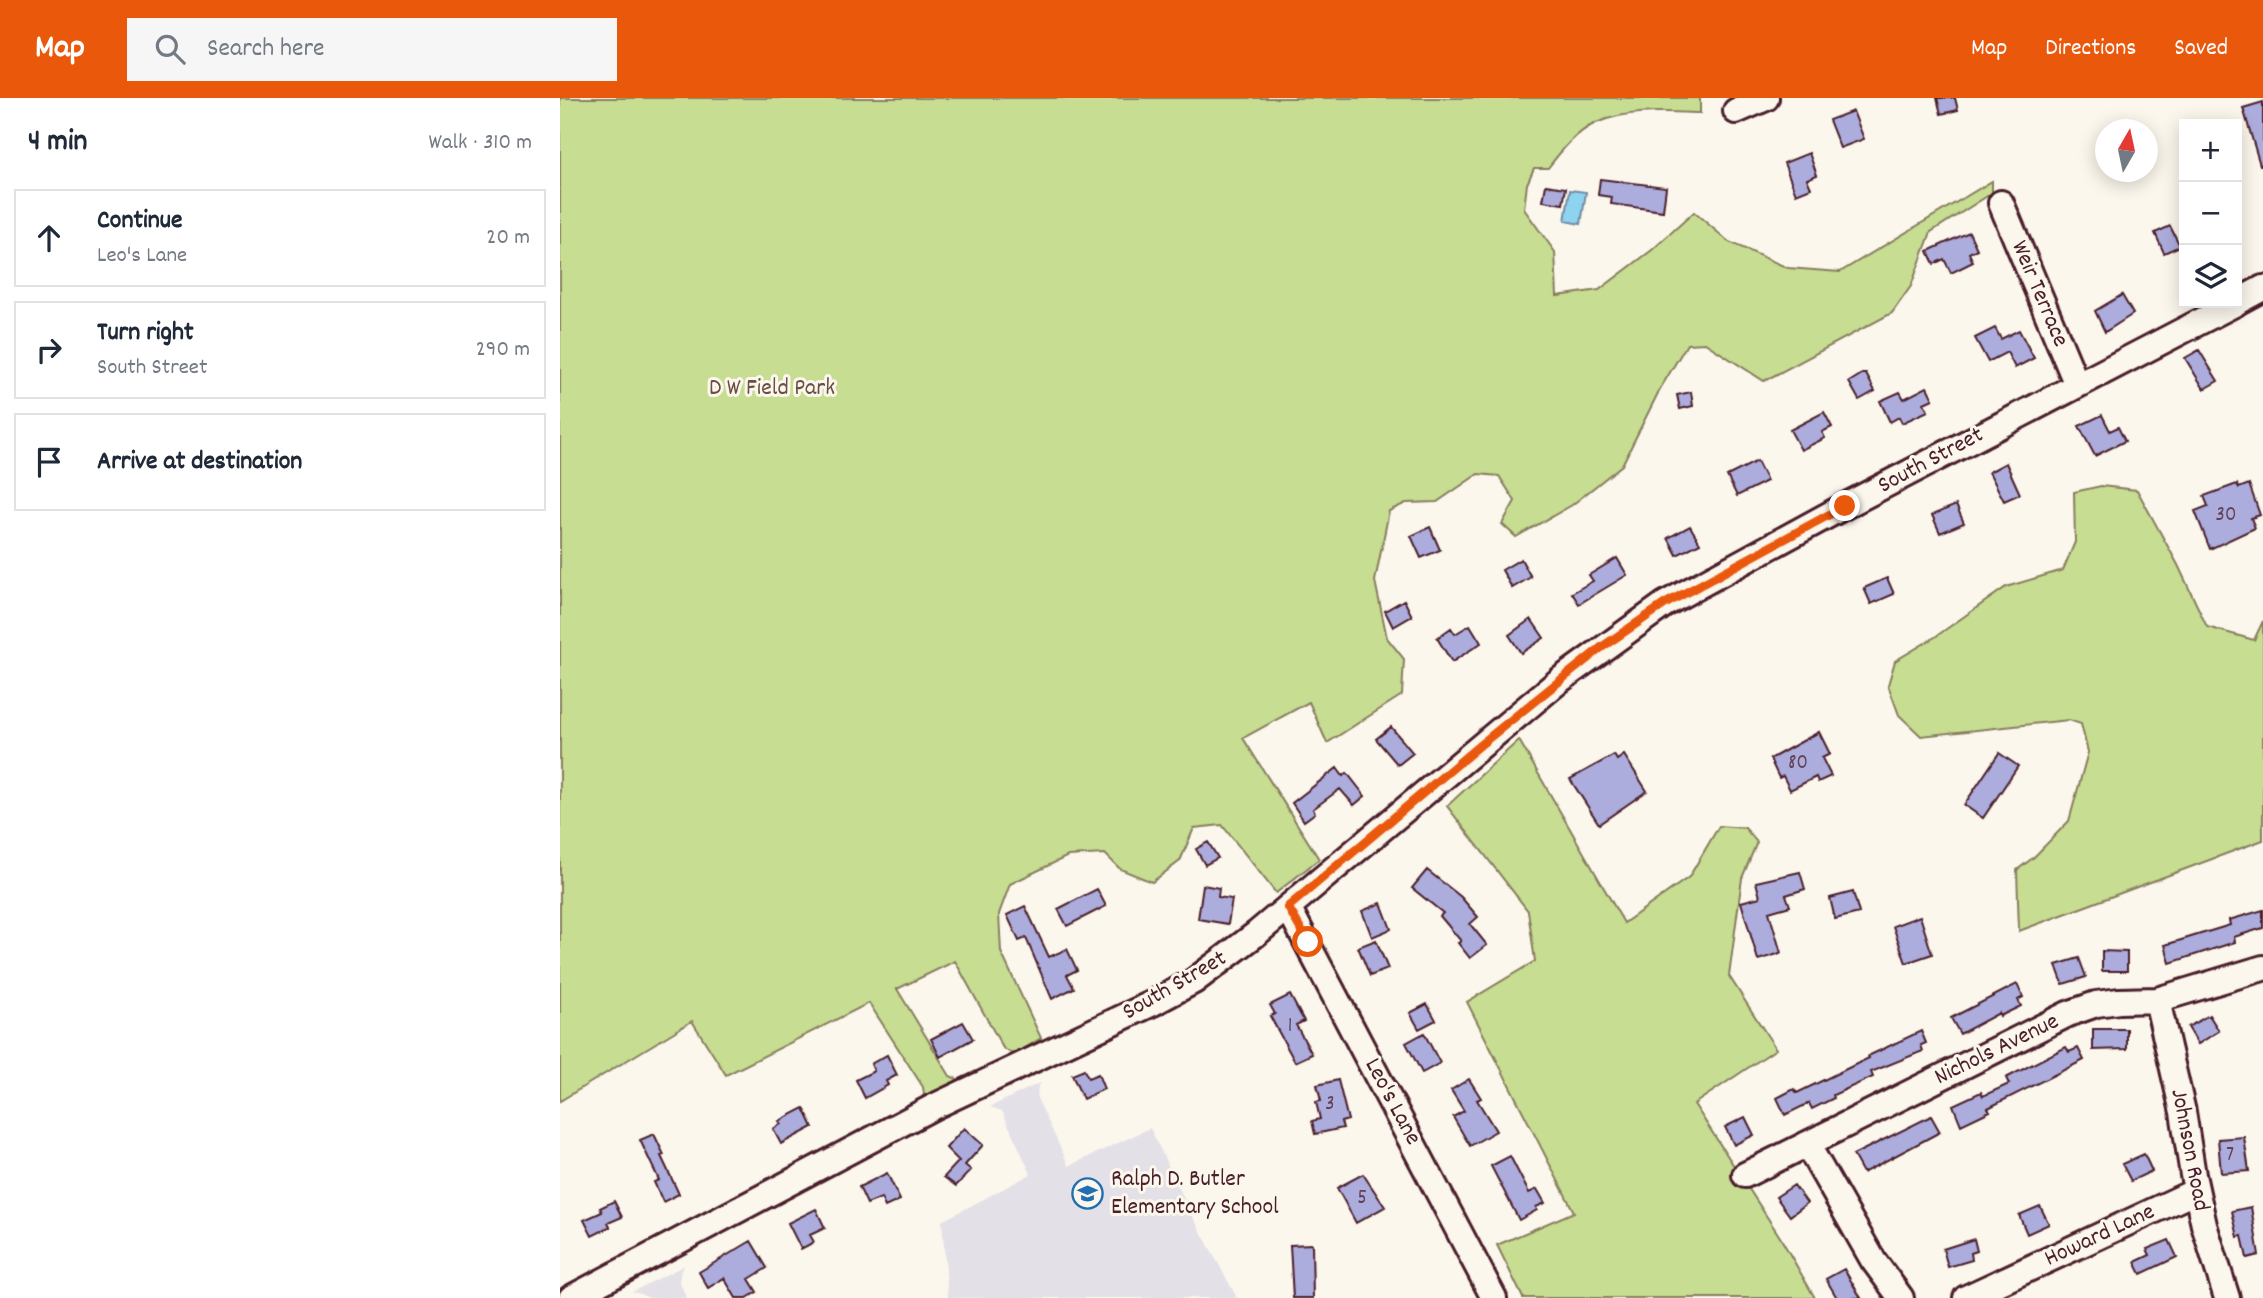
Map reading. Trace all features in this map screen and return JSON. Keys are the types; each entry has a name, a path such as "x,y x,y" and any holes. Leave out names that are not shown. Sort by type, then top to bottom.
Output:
{"street":[{"path":"1736,111 1766,98"},
{"name":"Weir Terrace","path":"2001,203 2077,385"},
{"name":"South Street","path":"2242,300 2263,288"},
{"name":"South Street","path":"571,1298 933,1107 1178,991 1218,965 1552,687 1649,614 1745,559 2226,308"},
{"name":"Leo's Lane","path":"1288,907 1494,1298"},
{"name":"Nichols Avenue","path":"1745,1175 2068,1014 2096,1004 2158,1000 2263,968"},
{"name":"Johnson Road","path":"2158,1000 2183,1112 2196,1191 2227,1298"},
{"path":"1807,1144 1873,1260 1901,1298"},
{"name":"Howard Lane","path":"1966,1298 2196,1191"}],"shaded area":[{"name":"Ralph D. Butler Elementary School","path":"1042,1082 1038,1086 1037,1098 1069,1166 1150,1128 1192,1215 1237,1298 948,1298 942,1221 1031,1174 1002,1111 990,1107"},
{"path":"685,1265 681,1270 679,1282 687,1298 649,1298 632,1292"}],"green space":[{"name":"D W Field Park","path":"560,98 1700,98 1700,113 1634,113 1596,123 1575,137 1548,168 1534,168 1527,184 1524,209 1555,252 1557,296 1599,290 1652,250 1694,212 1729,242 1788,268 1840,272 1992,181 1992,193 1931,232 1911,286 1892,313 1764,381 1705,343 1687,344 1660,389 1622,465 1572,505 1516,537 1502,524 1515,501 1499,476 1478,474 1437,502 1406,503 1389,511 1375,581 1387,638 1404,659 1402,695 1327,743 1309,702 1243,738 1319,859 1276,893 1222,825 1194,828 1180,861 1152,882 1120,869 1105,854 1068,856 1010,884 999,914 1001,952 1041,1038 1014,1055 1003,1048 955,961 897,989 950,1076 962,1081 920,1101 924,1094 923,1087 869,1003 726,1075 692,1021 560,1101"},
{"path":"2101,486 2137,490 2178,565 2207,627 2254,640 2263,621 2263,840 2019,931 2017,870 2034,857 2069,821 2088,752 2081,724 2069,720 1921,736 1899,715 1888,685 1895,661 1935,637 2006,587 2063,570 2075,542 2074,492"},
{"path":"1519,740 1624,923 1689,877 1719,826 1745,828 1757,842 1742,878 1729,976 1776,1049 1694,1104 1780,1237 1815,1298 1523,1298 1497,1245 1574,1212 1467,1002 1535,961 1528,911 1447,806"}],"water":[{"path":"1570,190 1586,192 1581,224 1565,221"}],"building":[{"path":"1937,98 1955,98 1958,110 1941,114"},
{"path":"2263,102 2263,165 2260,165 2243,108"},
{"path":"1853,111 1864,139 1840,148 1829,120"},
{"path":"1809,153 1817,175 1807,179 1811,188 1796,194 1784,163"},
{"path":"1600,179 1666,187 1663,211 1611,204 1612,197 1598,195"},
{"path":"1546,185 1566,188 1563,204 1543,201"},
{"path":"2170,226 2179,246 2164,253 2155,233"},
{"path":"1969,232 1977,249 1969,253 1973,262 1951,273 1944,259 1934,264 1928,251"},
{"path":"2122,295 2133,314 2105,332 2095,311"},
{"path":"1995,328 2001,339 2019,330 2034,358 2015,368 2007,352 1988,362 1975,338"},
{"path":"2199,350 2218,381 2204,389 2185,358"},
{"path":"1866,374 1875,391 1859,400 1849,382"},
{"path":"1927,387 1933,399 1924,403 1928,411 1902,423 1899,417 1890,422 1880,401 1900,392 1904,399"},
{"path":"1691,392 1693,406 1680,409 1677,395"},
{"path":"1824,412 1832,427 1822,432 1825,438 1801,450 1790,430"},
{"path":"2102,415 2110,431 2118,427 2125,441 2095,456 2079,426"},
{"path":"1757,461 1767,481 1737,496 1727,476"},
{"path":"2006,463 2020,494 2004,501 1989,472"},
{"path":"2237,484 2239,488 2249,484 2260,515 2251,518 2255,528 2210,549 2195,511 2208,506 2204,496"},
{"path":"1956,505 1964,523 1940,533 1932,515"},
{"path":"1690,526 1700,543 1677,555 1668,538"},
{"path":"1430,527 1440,550 1421,558 1411,536"},
{"path":"1617,558 1627,575 1579,604 1572,593 1593,581 1589,575"},
{"path":"1521,559 1531,577 1512,588 1502,570"},
{"path":"1887,578 1894,594 1871,604 1864,588"},
{"path":"1404,600 1412,616 1393,627 1385,611"},
{"path":"1531,619 1544,638 1521,653 1509,635"},
{"path":"1470,625 1481,643 1452,662 1437,638 1451,628 1455,634"},
{"path":"1391,727 1413,753 1398,765 1376,739"},
{"path":"1819,732 1830,754 1822,758 1831,776 1818,782 1816,777 1790,790 1783,776 1779,778 1770,759"},
{"path":"1999,753 2018,766 1983,818 1964,805"},
{"path":"1614,755 1617,760 1624,755 1647,791 1599,824 1570,779"},
{"path":"1337,768 1343,776 1347,773 1365,796 1354,805 1340,789 1313,809 1315,813 1304,821 1292,803"},
{"path":"1208,842 1218,858 1205,865 1196,849"},
{"path":"1427,870 1461,897 1478,917 1470,924 1487,945 1470,958 1458,943 1461,941 1440,916 1443,913 1412,888"},
{"path":"1800,872 1805,889 1786,895 1790,906 1769,912 1781,953 1758,960 1741,902 1760,897 1756,882"},
{"path":"1203,885 1219,888 1218,897 1232,899 1228,924 1198,919"},
{"path":"1097,889 1106,906 1067,926 1058,909"},
{"path":"1853,892 1859,913 1835,919 1830,898"},
{"path":"1381,903 1391,929 1372,937 1362,911"},
{"path":"1025,906 1049,957 1067,949 1077,970 1067,975 1074,988 1052,999 1026,938 1019,941 1007,915"},
{"path":"2263,910 2263,928 2234,937 2235,942 2170,963 2165,945 2230,925 2229,920"},
{"path":"1920,916 1932,954 1906,963 1893,926"},
{"path":"1376,940 1388,969 1370,976 1358,947"},
{"path":"2102,951 2127,952 2127,971 2102,971"},
{"path":"2079,958 2086,977 2063,984 2056,965"},
{"path":"2017,984 2023,997 2018,1000 2021,1006 2000,1016 1999,1013 1960,1034 1951,1018"},
{"path":"1290,995 1304,1021 1296,1025 1312,1054 1295,1062 1270,1016 1275,1014 1270,1005"},
{"path":"1427,1004 1436,1020 1419,1029 1410,1013"},
{"path":"2209,1015 2219,1031 2198,1044 2188,1027"},
{"path":"963,1022 973,1039 940,1057 931,1039"},
{"path":"2093,1029 2127,1029 2127,1049 2093,1050"},
{"path":"1921,1031 1926,1043 1921,1045 1923,1051 1871,1072 1873,1077 1833,1095 1834,1098 1812,1109 1809,1103 1785,1115 1777,1098 1794,1089 1797,1093"},
{"path":"1424,1033 1440,1063 1422,1073 1406,1043"},
{"path":"2066,1047 2069,1052 2078,1048 2084,1060 1988,1108 1990,1111 1961,1125 1953,1105 1981,1092 1983,1096 2009,1084 2006,1078"},
{"path":"887,1055 897,1075 886,1081 888,1085 865,1098 856,1080 874,1071 871,1064"},
{"path":"1084,1070 1088,1078 1098,1074 1104,1089 1083,1099 1072,1075"},
{"path":"1469,1079 1481,1098 1477,1100 1496,1131 1470,1146 1453,1117 1464,1111 1451,1090"},
{"path":"1338,1080 1348,1120 1341,1122 1343,1128 1315,1134 1312,1121 1320,1119 1316,1102 1321,1101 1317,1085"},
{"path":"804,1108 813,1127 781,1144 773,1129 781,1124 779,1121"},
{"path":"1931,1116 1940,1132 1863,1173 1853,1155"},
{"path":"1745,1117 1754,1135 1734,1145 1725,1127"},
{"path":"964,1128 983,1145 965,1165 971,1170 956,1186 944,1177 959,1161 946,1148"},
{"path":"654,1134 679,1194 663,1202 654,1182 659,1180 640,1140"},
{"path":"2244,1137 2249,1171 2221,1173 2218,1139"},
{"path":"2144,1154 2152,1171 2131,1181 2122,1164"},
{"path":"1510,1156 1529,1193 1537,1189 1545,1203 1519,1220 1491,1166"},
{"path":"887,1173 900,1200 885,1207 881,1198 867,1204 859,1187"},
{"path":"1363,1174 1385,1207 1356,1223 1337,1188"},
{"path":"1794,1185 1807,1203 1790,1216 1776,1197"},
{"path":"614,1201 622,1217 608,1223 610,1227 592,1236 584,1220 602,1212 600,1208"},
{"path":"2040,1206 2049,1224 2027,1234 2019,1215"},
{"path":"2251,1207 2259,1255 2247,1258 2242,1236 2238,1237 2232,1211"},
{"path":"816,1209 825,1228 810,1235 814,1242 801,1249 788,1223"},
{"path":"1974,1239 1977,1251 1971,1253 1972,1260 1948,1267 1943,1249"},
{"path":"2169,1240 2177,1257 2141,1274 2135,1262 2150,1255 2147,1249"},
{"path":"751,1241 767,1268 749,1279 757,1292 747,1298 736,1298 724,1278 708,1288 699,1272"},
{"path":"1312,1244 1313,1298 1293,1298 1290,1245"},
{"path":"1844,1269 1861,1298 1837,1298 1826,1279"}],"place":[{"name":"Ralph D. Butler Elementary School","path":"1088,1194"}],"route":[{"path":"1308,942 1288,907 1560,680 1602,647 1665,604 1845,506"}]}
